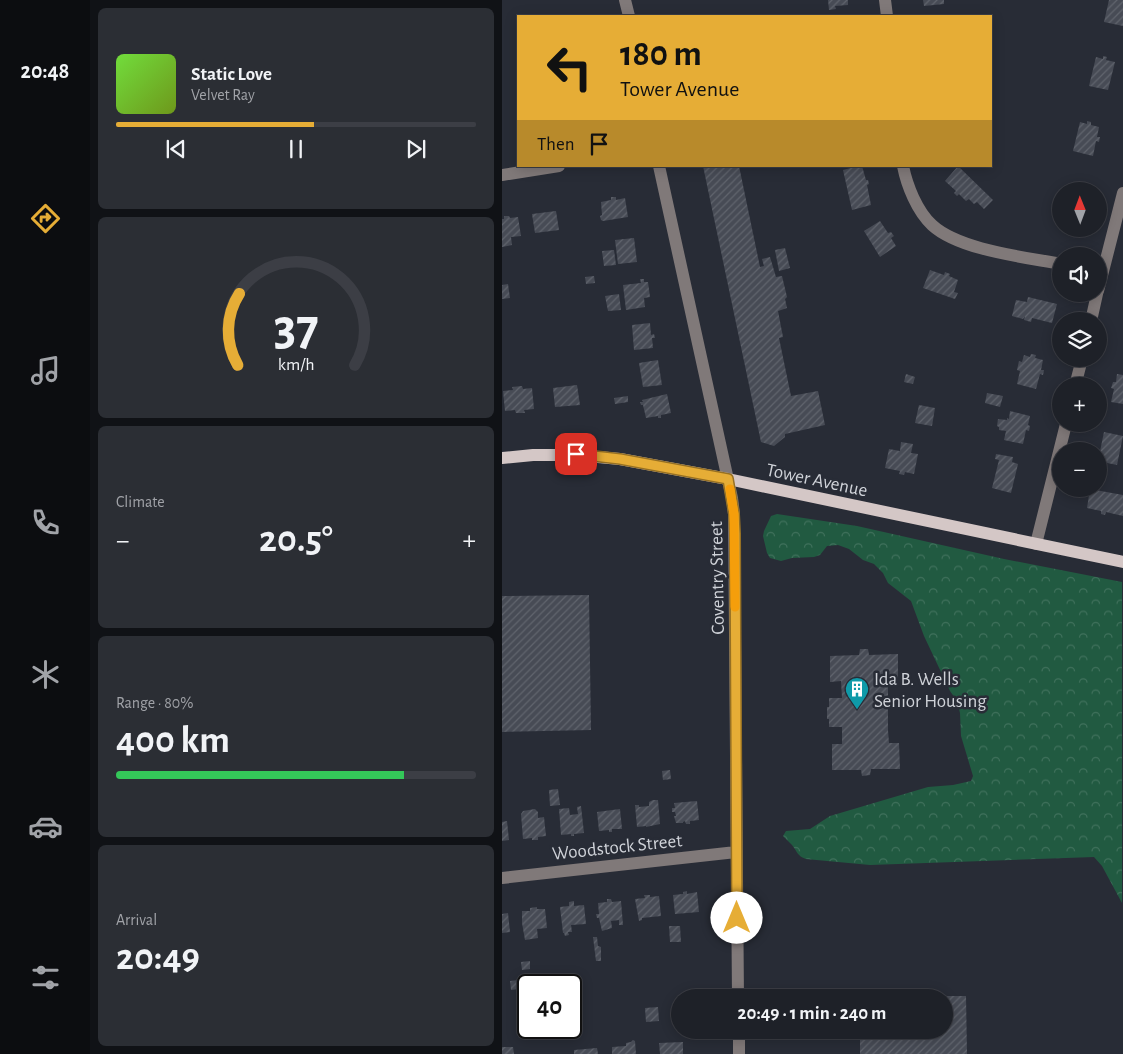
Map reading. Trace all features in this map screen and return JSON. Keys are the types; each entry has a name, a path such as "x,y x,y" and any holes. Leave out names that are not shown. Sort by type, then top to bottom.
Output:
{"main road":[{"name":"Tower Avenue","path":"502,458 576,454 620,459 728,479 1122,562"}],"street":[{"path":"626,0 629,15"},
{"path":"885,0 887,15"},
{"path":"502,175 554,167"},
{"name":"Coventry Street","path":"659,167 728,479 734,514 738,989"},
{"path":"903,167 905,177 917,204 930,224 944,234 968,245 1052,262"},
{"path":"1107,248 1122,193"},
{"path":"1036,544 1064,432"},
{"name":"Woodstock Street","path":"502,878 736,852"},
{"path":"738,1039 739,1054"}],"green space":[{"path":"777,514 857,526 1004,559 1122,582 1122,903 1102,866 1094,857 870,865 806,859 799,855 783,836 786,831 810,829 830,816 928,787 971,781 973,776 961,736 960,713 957,701 950,691 924,636 911,601 888,583 883,573 874,564 863,560 849,549 838,545 827,546 820,555 814,557 792,558 781,561 770,558 763,536 771,516"}],"building":[{"path":"828,0 848,0 848,5 835,6 836,9 829,10"},
{"path":"923,0 944,0 944,4 924,6"},
{"path":"1109,0 1123,0 1123,26 1104,22"},
{"path":"1103,56 1107,57 1106,60 1115,62 1108,90 1089,86 1096,57 1103,59"},
{"path":"1087,121 1091,122 1091,125 1099,127 1097,137 1100,137 1099,142 1096,141 1093,156 1073,151 1080,122 1087,124"},
{"path":"703,167 739,167 760,267 764,266 762,259 770,257 776,277 782,276 787,297 785,299 787,308 778,311 783,337 779,338 791,396 818,391 825,425 785,434 785,437 774,446 761,442"},
{"path":"862,167 869,184 867,185 871,205 852,210 843,170"},
{"path":"959,167 993,200 984,209 977,202 974,204 969,199 966,201 959,194 957,196 954,193 956,191 945,181"},
{"path":"611,197 616,197 616,200 625,198 628,217 601,220 601,202 611,200"},
{"path":"556,211 559,230 535,233 532,214"},
{"path":"504,216 509,216 510,218 518,217 521,236 511,237 512,245 502,247 502,219 504,219"},
{"path":"880,221 888,233 891,232 894,236 891,238 896,246 880,257 864,231"},
{"path":"634,238 637,262 618,264 615,240"},
{"path":"785,248 790,268 779,271 775,250"},
{"path":"614,250 616,265 604,266 602,251"},
{"path":"930,270 944,275 945,272 958,280 954,292 958,293 955,299 923,288"},
{"path":"594,276 595,283 586,284 585,277"},
{"path":"640,279 648,282 650,297 644,298 645,307 626,310 623,285 641,283"},
{"path":"508,284 510,298 502,299 502,285"},
{"path":"619,294 621,310 608,311 605,296"},
{"path":"1028,297 1057,304 1055,312 1052,312 1052,323 1032,318 1031,322 1024,320 1025,316 1023,319 1012,316 1016,300 1027,302"},
{"path":"650,323 651,335 654,334 655,338 652,338 653,348 634,350 632,325"},
{"path":"1031,354 1036,355 1035,358 1043,360 1041,370 1044,370 1043,375 1040,374 1036,389 1017,384 1020,371 1017,370 1019,361 1022,362 1024,355 1030,357"},
{"path":"658,360 662,385 643,387 639,363"},
{"path":"906,374 915,377 913,384 904,382"},
{"path":"1117,374 1123,375 1123,404 1111,402 1114,389 1111,388 1113,382 1116,382"},
{"path":"577,385 580,405 555,407 553,388"},
{"path":"522,386 523,389 532,388 534,409 524,410 525,413 516,413 515,410 505,411 503,391 513,390 512,387"},
{"path":"987,393 1003,396 1000,407 985,403"},
{"path":"667,394 671,413 661,415 661,418 658,418 658,416 646,418 643,405 640,402"},
{"path":"628,396 628,402 615,404 614,398"},
{"path":"919,405 935,408 932,426 915,423"},
{"path":"1010,411 1030,416 1029,431 1026,430 1023,444 1004,440 1006,431 999,430 997,426 998,419 1009,419"},
{"path":"1104,432 1123,436 1117,465 1107,463 1107,442 1102,442"},
{"path":"901,442 913,444 911,453 918,454 914,474 905,472 904,475 899,474 900,471 885,468 889,449 900,451"},
{"path":"996,454 1013,457 1012,462 1018,464 1011,493 992,488 999,460 995,459"},
{"path":"1107,492 1123,495 1123,516 1106,512 1105,515 1101,514 1101,511 1087,508 1089,497 1107,497"},
{"path":"589,595 591,730 502,732 502,596"},
{"name":"Ida B. Wells Senior Housing","path":"860,649 868,649 869,655 898,654 898,681 890,681 888,683 888,730 889,743 899,743 900,769 871,769 870,775 862,776 861,770 832,770 832,744 842,744 842,727 829,727 829,719 827,719 829,698 842,698 841,681 830,682 830,656 859,655"},
{"path":"670,770 671,779 663,780 662,771"},
{"path":"558,789 560,805 550,806 549,790"},
{"path":"658,800 660,824 637,827 635,805 639,805 639,807 649,806 649,802"},
{"path":"697,801 699,820 690,821 690,824 686,824 685,821 683,823 676,823 675,812 672,812 672,808 675,808 674,803"},
{"path":"581,806 584,833 574,834 574,836 571,836 571,834 561,835 559,809 569,808 570,815 578,814 577,807"},
{"path":"535,809 538,812 538,818 544,817 546,836 538,837 538,840 532,840 532,838 523,839 521,814 523,811"},
{"path":"620,809 622,829 612,829 612,832 609,832 609,830 599,831 597,812"},
{"path":"507,821 509,840 502,841 502,822"},
{"path":"687,891 687,894 697,892 699,912 675,914 673,895 683,894 683,892"},
{"path":"644,895 650,895 650,897 659,896 661,916 642,918 639,921 635,899 645,898"},
{"path":"607,899 611,899 612,902 621,901 623,925 619,925 619,920 611,921 612,928 602,931 596,914 599,914 598,903 607,902"},
{"path":"574,901 574,906 584,905 586,924 571,925 572,932 568,932 569,935 565,936 560,907 569,906 569,902"},
{"path":"537,907 537,909 545,909 547,928 537,929 538,938 525,940 522,911 530,911 530,908"},
{"path":"508,913 510,932 502,933 502,914"},
{"path":"669,926 680,926 681,942 670,942"},
{"path":"593,937 597,937 598,946 601,947 601,961 596,961"},
{"path":"530,961 530,969 522,970 521,962"},
{"path":"517,980 517,989 511,990 510,981"},
{"path":"953,996 966,996 967,1054 860,1054 860,1039 953,1039"},
{"path":"658,1007 659,1021 646,1022 645,1008"},
{"path":"635,1041 636,1054 612,1054 612,1047 626,1046 626,1043"},
{"path":"683,1042 683,1054 660,1054 659,1043"},
{"path":"502,1047 513,1047 514,1054 502,1054"},
{"path":"597,1048 598,1054 574,1054 574,1050"}],"slow traffic":[{"path":"730,489 735,534 735,607"}],"place":[{"name":"Ida B. Wells Senior Housing","path":"857,710"}],"route":[{"path":"576,454 620,459 728,479 732,498 735,534 737,918"}]}
